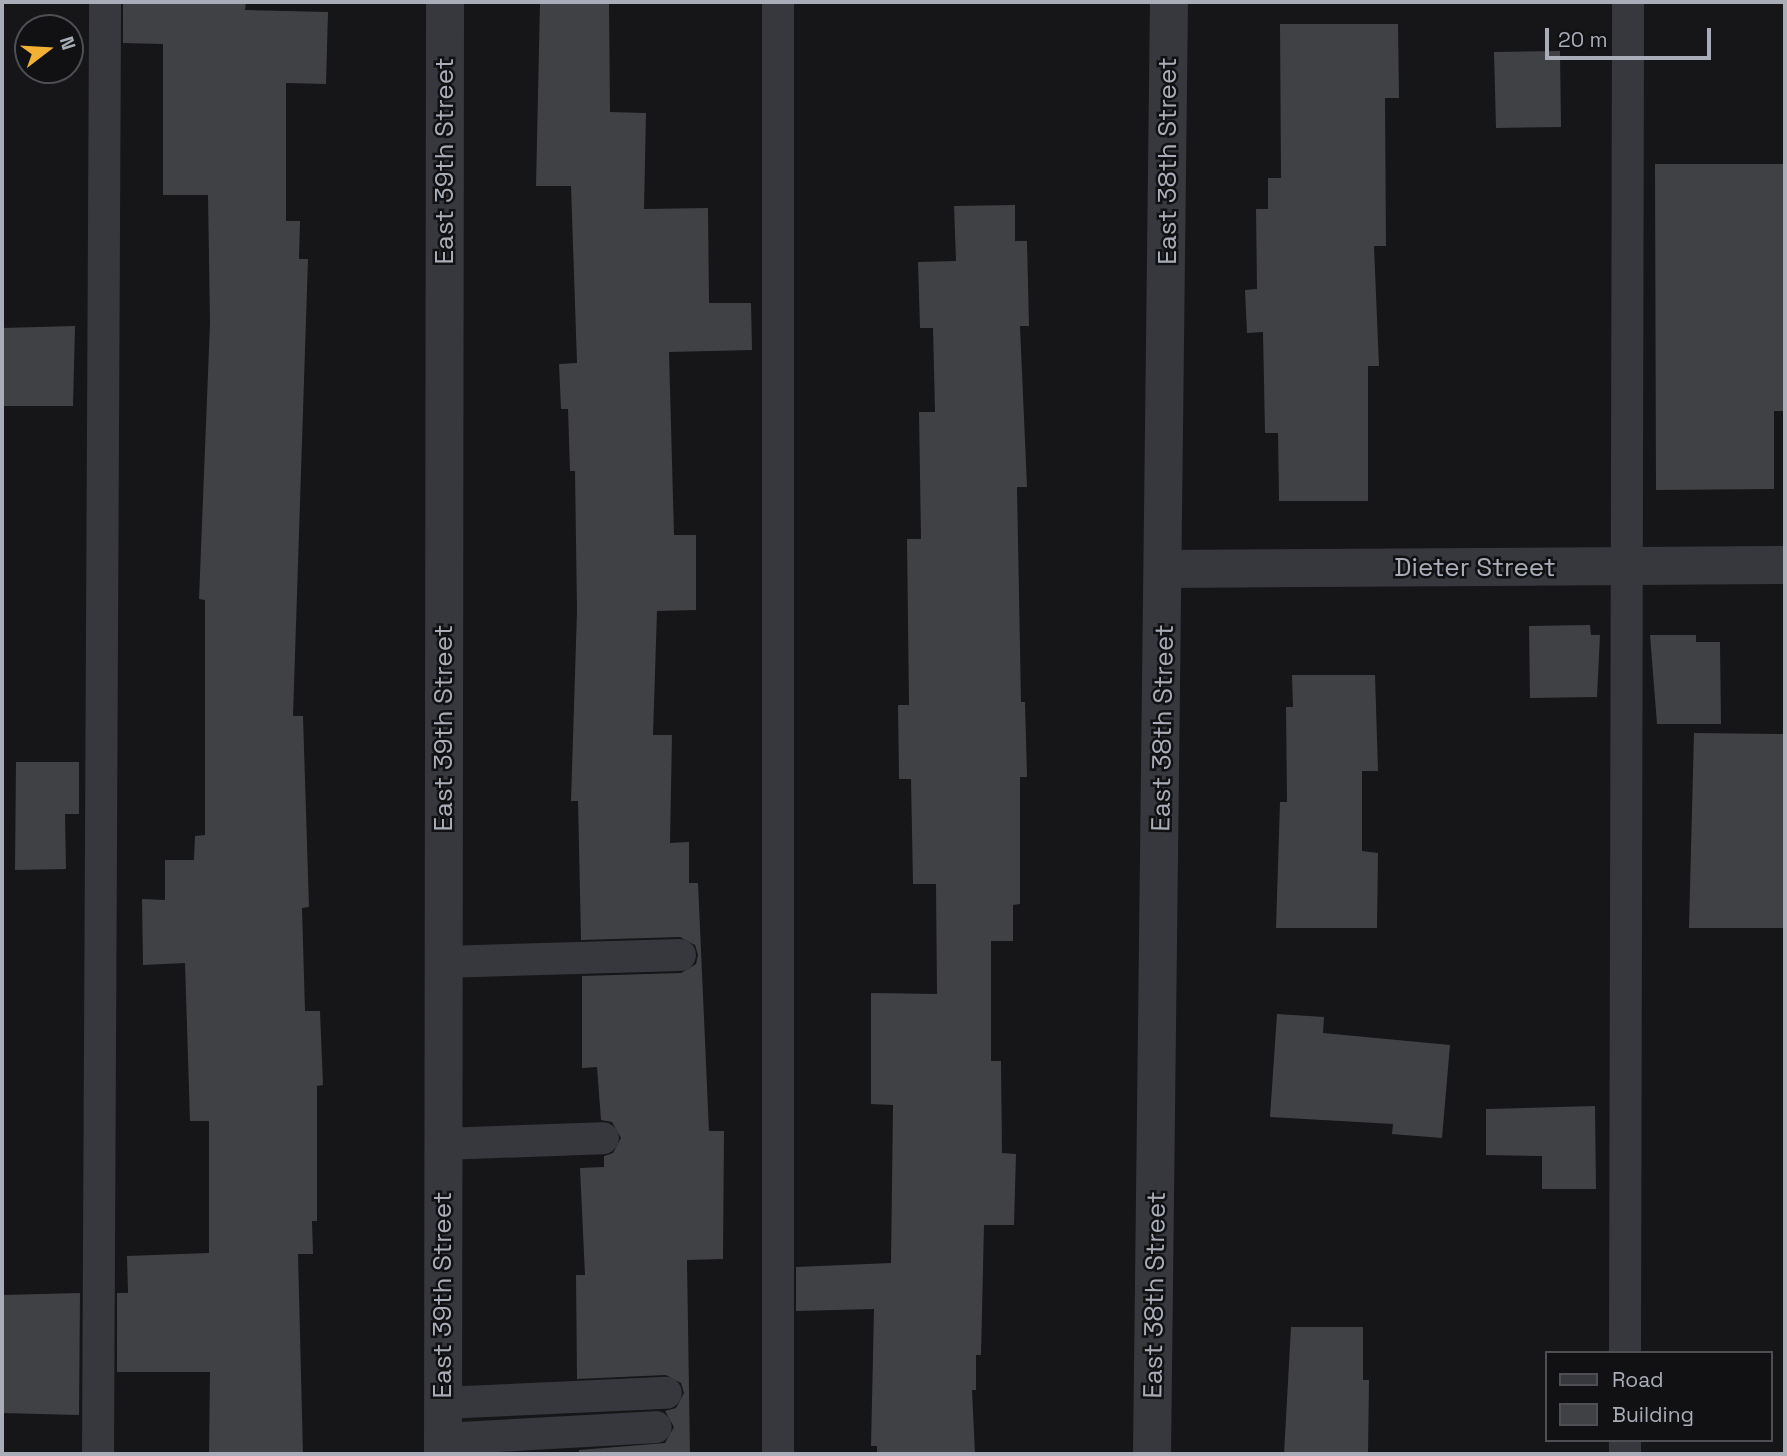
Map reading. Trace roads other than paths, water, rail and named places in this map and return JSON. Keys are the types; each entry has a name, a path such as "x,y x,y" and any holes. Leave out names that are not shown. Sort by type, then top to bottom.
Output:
{"street":[{"name":"East 39th Street","path":"442,1432 445,2"},
{"name":"East 38th Street","path":"1152,1454 1165,569 1169,2"},
{"name":"Dieter Street","path":"1165,569 1785,565"}],"lane":[{"path":"98,1454 105,2"},
{"path":"778,2 778,1454"},
{"path":"1625,1351 1628,2"},
{"path":"443,962 680,955"},
{"path":"443,1144 603,1138"},
{"path":"442,1432 666,1393"},
{"path":"442,1432 656,1427"}]}
